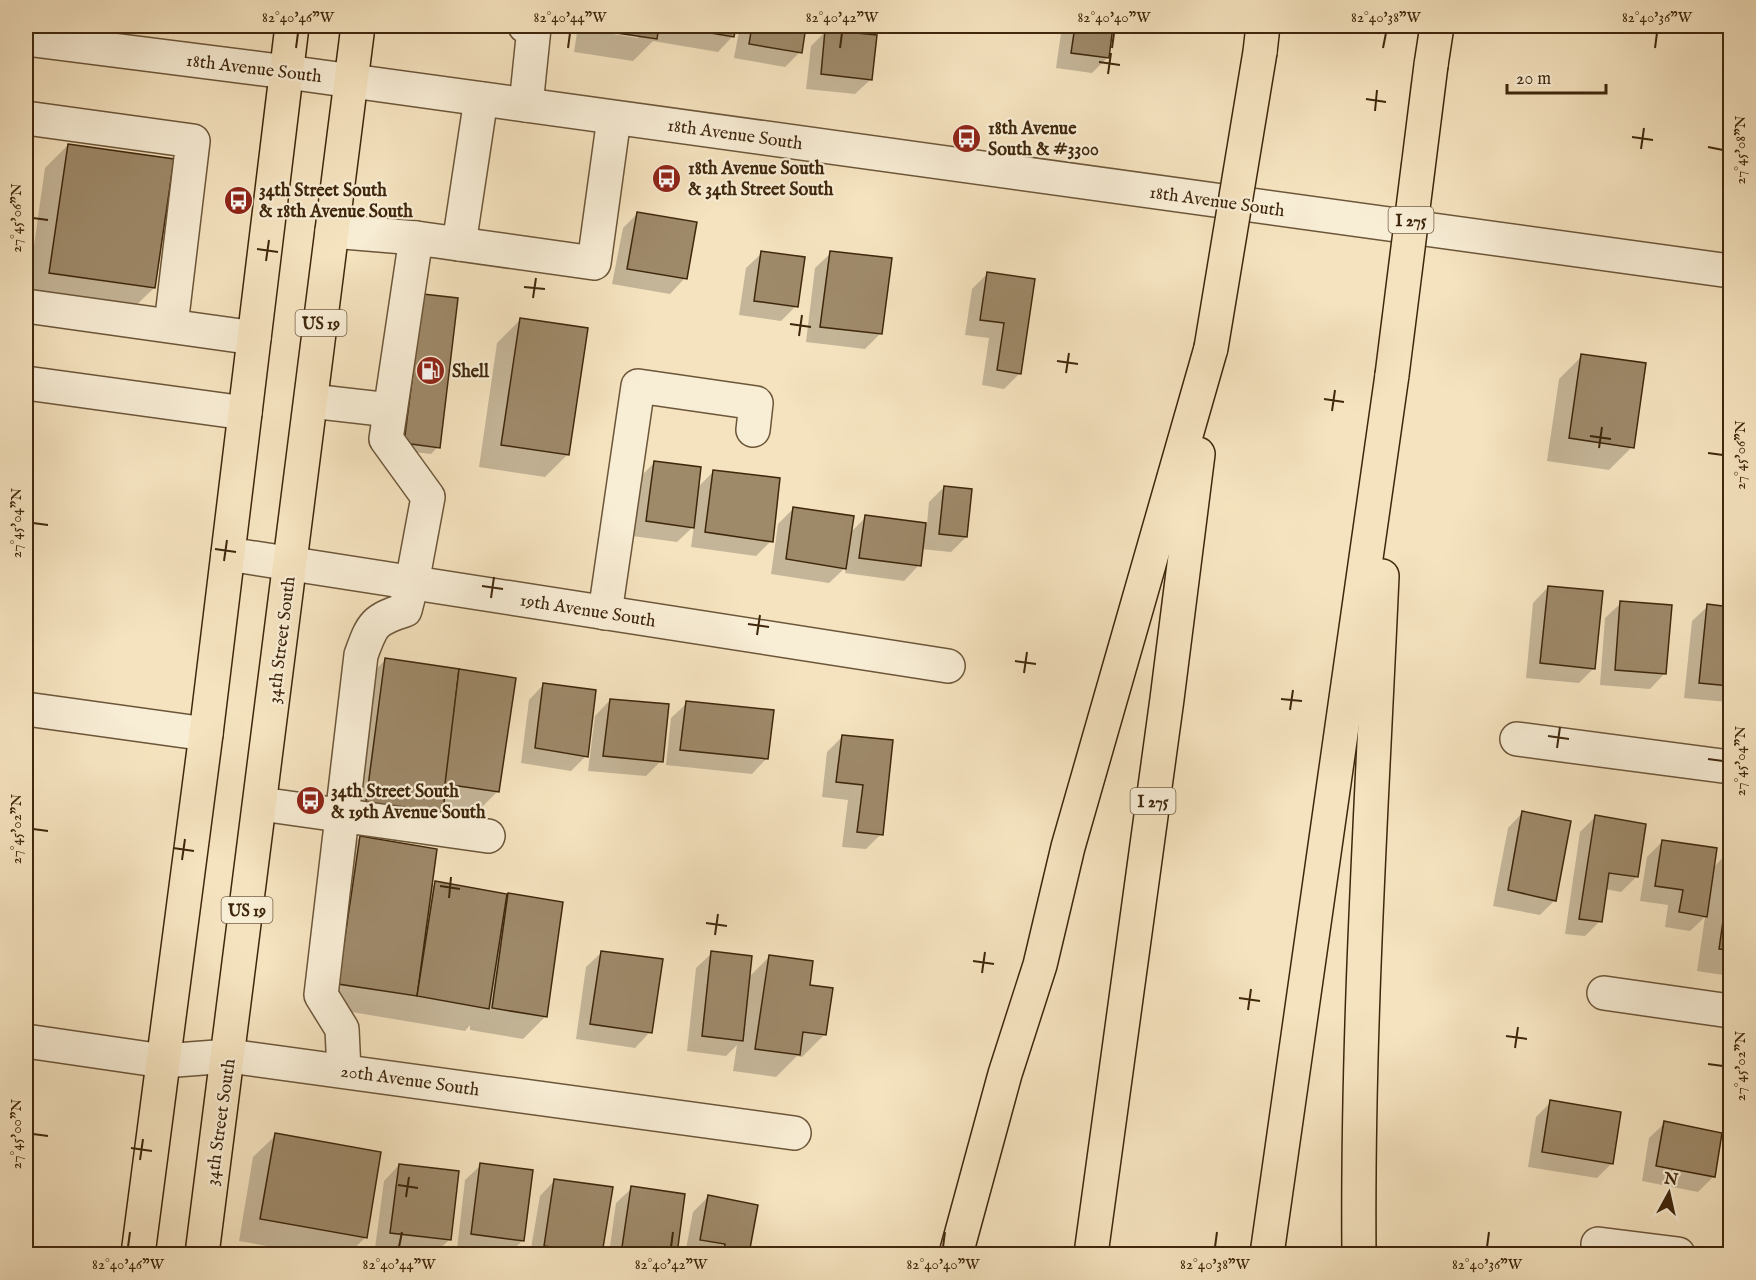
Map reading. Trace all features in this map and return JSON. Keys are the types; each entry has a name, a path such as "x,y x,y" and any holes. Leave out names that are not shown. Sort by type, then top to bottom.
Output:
{"highway":[{"path":"138,1254 206,734 292,26"},
{"name":"34th Street South","path":"202,1254 229,1056 358,26"},
{"name":"I 275","path":"1267,1254 1392,375 1437,26"},
{"name":"I 275","path":"1091,1254 1167,699 1211,348 1261,39"},
{"path":"956,1254 1005,1074 1040,965 1068,847 1211,348"},
{"path":"1359,1254 1360,1044 1392,375"}],"street":[{"path":"526,105 532,26"},
{"name":"18th Avenue South","path":"26,39 287,72 1731,271"},
{"path":"459,244 481,99"},
{"path":"26,118 193,141 171,325"},
{"path":"332,231 416,238 594,263 614,118"},
{"path":"344,1071 342,1029 321,995 361,655 370,628 388,615 405,610 428,497 386,439 416,238"},
{"path":"26,306 254,338"},
{"path":"26,383 245,413"},
{"path":"605,613 638,386 756,403 753,430"},
{"path":"311,401 390,410"},
{"name":"19th Avenue South","path":"228,554 948,666"},
{"path":"26,709 206,734"},
{"path":"1517,739 1731,767"},
{"path":"261,804 488,836"},
{"path":"1604,993 1731,1011"},
{"name":"20th Avenue South","path":"26,1041 163,1061 229,1056 794,1133"},
{"path":"1598,1244 1678,1254"}],"building":[{"path":"596,26 659,26 657,39 596,30"},
{"path":"669,26 736,26 734,37"},
{"path":"752,26 806,26 802,53 749,44"},
{"path":"1075,26 1113,26 1109,58 1071,53"},
{"path":"825,30 877,35 872,80 821,74"},
{"path":"68,144 174,159 155,288 49,273"},
{"path":"637,212 697,222 687,279 627,269"},
{"path":"761,251 805,257 798,307 754,301"},
{"path":"830,251 892,258 882,334 820,327"},
{"path":"987,272 1035,279 1021,374 997,370 1004,323 980,320"},
{"name":"Shell","path":"423,294 458,298 440,448 404,443"},
{"path":"520,318 588,328 569,455 501,445"},
{"path":"1581,354 1646,363 1634,448 1569,438"},
{"path":"654,461 701,467 694,528 646,521"},
{"path":"713,470 780,478 773,542 705,532"},
{"path":"944,486 972,489 967,537 939,534"},
{"path":"793,507 854,516 846,569 786,559"},
{"path":"865,515 926,523 921,566 859,558"},
{"path":"1548,586 1603,591 1595,669 1540,663"},
{"path":"1620,601 1672,605 1666,674 1615,670"},
{"path":"1707,604 1730,607 1730,686 1699,683"},
{"path":"385,658 459,669 442,820 365,809"},
{"path":"459,669 516,678 499,792 445,784"},
{"path":"543,683 596,690 588,757 535,748"},
{"path":"610,699 669,704 663,762 603,756"},
{"path":"686,701 774,710 768,759 680,750"},
{"path":"842,735 893,740 883,835 857,832 863,785 836,782"},
{"path":"1522,811 1571,821 1556,901 1508,890"},
{"path":"1595,815 1646,824 1638,877 1609,873 1602,922 1579,919"},
{"path":"360,836 437,849 417,996 338,984"},
{"path":"1662,840 1717,848 1707,917 1679,912 1683,890 1655,886"},
{"path":"1730,872 1730,950 1719,949"},
{"path":"435,881 507,894 489,1009 417,996"},
{"path":"508,893 563,902 547,1017 492,1008"},
{"path":"601,951 663,959 652,1033 590,1024"},
{"path":"711,951 752,956 743,1041 702,1036"},
{"path":"769,955 813,961 810,985 833,988 826,1035 803,1032 800,1055 755,1049"},
{"path":"1550,1100 1621,1112 1613,1164 1542,1152"},
{"path":"1664,1121 1722,1133 1715,1177 1656,1166"},
{"path":"275,1133 381,1152 367,1238 260,1219"},
{"path":"480,1163 533,1170 524,1241 471,1234"},
{"path":"399,1164 459,1171 451,1240 390,1233"},
{"path":"554,1179 613,1187 602,1254 544,1246"},
{"path":"631,1186 685,1194 677,1254 621,1254"},
{"path":"708,1195 758,1205 749,1254 723,1254 725,1244 700,1240"}],"place":[{"name":"18th Avenue South & #3300","path":"967,138"},
{"name":"18th Avenue South & 34th Street South","path":"667,178"},
{"name":"34th Street South & 18th Avenue South","path":"238,200"},
{"name":"Shell","path":"431,371"},
{"name":"34th Street South & 19th Avenue South","path":"310,801"}]}
